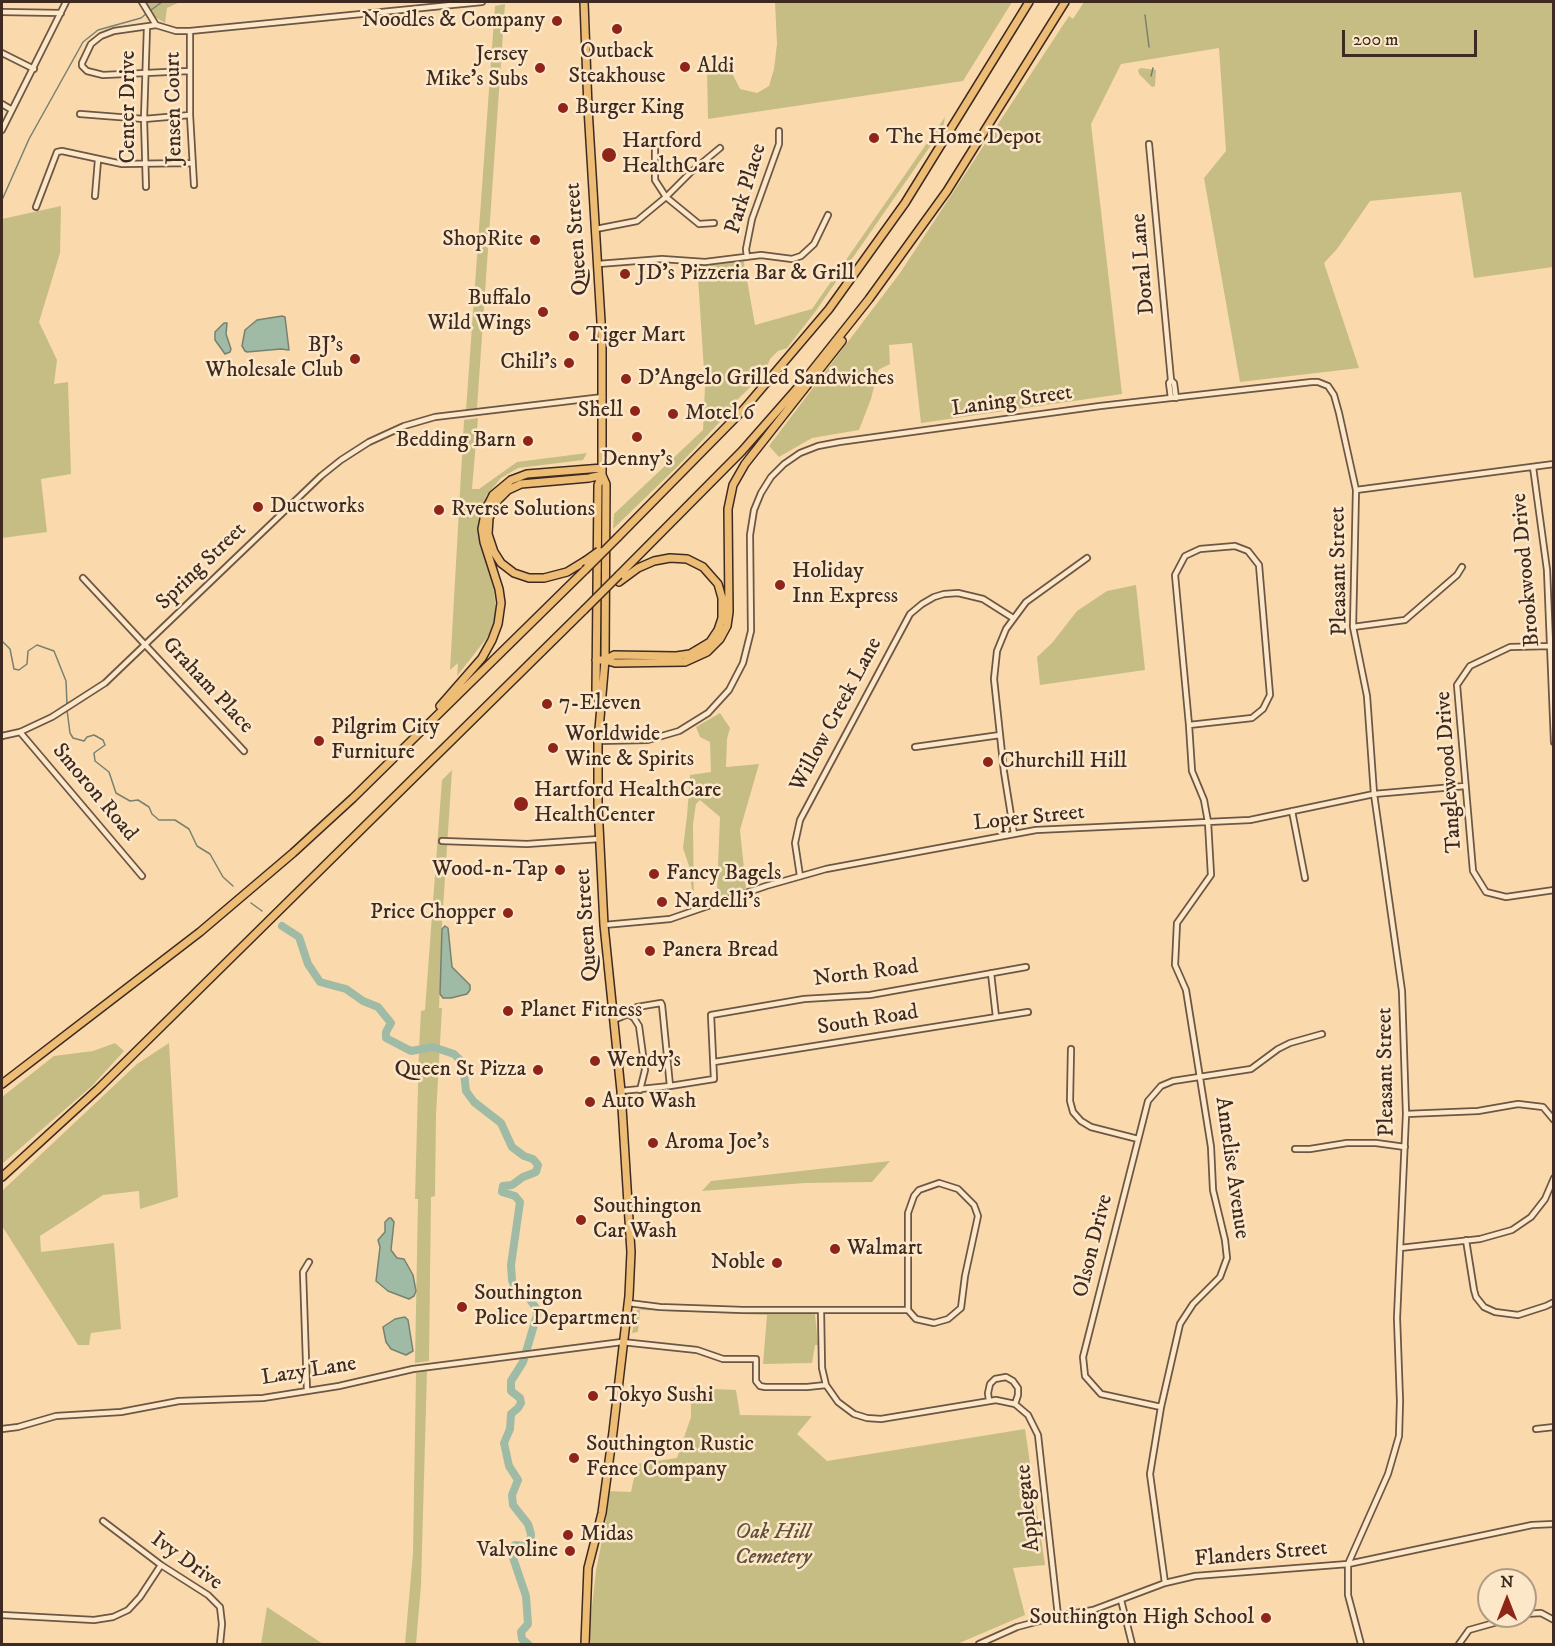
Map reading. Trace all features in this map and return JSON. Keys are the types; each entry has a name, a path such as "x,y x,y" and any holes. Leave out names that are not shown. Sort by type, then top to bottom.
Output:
{"highway":[{"name":"Queen Street","path":"584,2 587,100 602,338 602,471 606,484 604,693 600,702 598,741 599,838 604,925 621,1091 631,1252 628,1303 613,1432 603,1504 588,1568 585,1644"},
{"path":"440,709 585,570 744,409 829,309 905,203 1029,2"},
{"path":"597,660 615,663 685,662 707,652 720,639 727,626 729,612 728,509 737,477 836,349 977,145 1065,2"},
{"path":"2,1177 98,1089 584,610 619,579 786,402 829,351 889,272"},
{"name":"Queen Street","path":"600,702 596,693 597,485 602,471"},
{"path":"602,471 589,478 521,484 508,490 498,500 489,518 488,534 494,552 501,563 514,573 529,578 544,578 567,572 618,537"},
{"path":"2,1084 231,906 324,826 400,752 440,709 492,640 500,616 499,589 483,535 484,516 493,495 512,480 527,474 602,471"},
{"path":"605,660 614,655 690,654 710,642 722,618 722,598 718,584 703,567 687,560 670,558 654,561 619,579"}],"street":[{"path":"2,129 66,2"},
{"path":"142,2 156,25"},
{"path":"189,71 94,74 82,66 91,44 101,36 114,31 156,25 176,32 190,31 482,2"},
{"path":"2,12 62,13"},
{"name":"Center Drive","path":"146,187 144,74 147,27"},
{"name":"Jensen Court","path":"190,31 190,115 194,185"},
{"path":"2,53 34,69"},
{"path":"2,104 12,110"},
{"path":"80,114 144,119 190,115"},
{"name":"Park Place","path":"747,257 746,249 752,219 779,144 779,131"},
{"name":"Doral Lane","path":"1149,144 1171,380 1174,383 1173,398"},
{"path":"655,148 655,180 666,197 699,224 714,223"},
{"path":"596,229 637,221 720,148"},
{"path":"36,207 57,152 62,151 98,160 144,165 192,163"},
{"path":"96,196 98,160"},
{"path":"598,264 662,259 705,262 761,255 792,259 801,256 814,244 828,215"},
{"name":"Laning Street","path":"598,741 648,740 679,731 708,713 729,690 743,663 751,632 750,534 754,510 760,493 784,464 800,453 818,446 1173,398 1318,382 1328,386 1336,404 1356,490"},
{"name":"Spring Street","path":"2,736 20,732 63,711 105,683 321,476 369,442 404,426 435,417 603,397"},
{"path":"1356,490 1554,464"},
{"name":"Brookwood Drive","path":"1533,466 1547,570 1554,742"},
{"name":"Pleasant Street","path":"1356,490 1353,627 1367,696 1374,794 1402,991 1406,1114 1397,1318 1399,1436 1388,1474 1348,1564 1348,1595 1361,1644"},
{"name":"Annelise Avenue","path":"1165,1583 1150,1474 1161,1407 1180,1324 1193,1304 1220,1277 1227,1258 1213,1190 1211,1147 1186,990 1176,965 1177,923 1211,875 1208,822 1204,800 1192,771 1175,575 1185,556 1200,549 1235,546 1248,551 1259,565 1270,695 1263,709 1252,718 1189,724"},
{"path":"1014,834 1004,772 994,679 994,667 1000,642 1013,618 1033,596 1087,558"},
{"path":"1353,627 1405,620 1457,575 1462,567"},
{"name":"Graham Place","path":"83,578 244,751"},
{"name":"Willow Creek Lane","path":"800,876 795,849 795,834 799,822 910,614 934,597 946,593 958,593 983,598 1013,618"},
{"name":"Tanglewood Drive","path":"1551,646 1510,647 1470,666 1457,685 1473,871 1486,892 1506,897 1554,890"},
{"name":"Smoron Road","path":"20,732 142,876"},
{"path":"915,747 1000,735"},
{"name":"Loper Street","path":"604,925 670,919 800,876 884,857 1036,830 1250,820 1374,794 1466,786"},
{"path":"1292,811 1305,878"},
{"path":"442,841 526,844 599,838"},
{"name":"North Road","path":"714,1062 711,1015 804,999 870,995 1026,967"},
{"path":"991,973 996,1017"},
{"path":"614,1020 637,1007 662,1005 670,1086"},
{"name":"South Road","path":"714,1062 1028,1012"},
{"path":"628,1014 637,1022 640,1037 645,1070 640,1090"},
{"name":"Olson Drive","path":"1161,1407 1101,1394 1085,1376 1083,1357 1148,1101 1161,1086 1173,1081 1251,1069 1284,1046 1323,1034"},
{"path":"1071,1049 1070,1101 1073,1112 1091,1127 1138,1138"},
{"path":"621,1091 670,1086 714,1078 714,1062"},
{"path":"1406,1114 1478,1111 1518,1104 1543,1107 1554,1120"},
{"path":"1295,1149 1311,1149 1347,1143 1376,1143 1405,1147"},
{"path":"1400,1248 1466,1240 1512,1230 1531,1217 1545,1199 1554,1178"},
{"path":"628,1303 821,1311 908,1310 916,1319 934,1323 948,1319 961,1308 965,1276 978,1216 974,1205 958,1189 949,1185 939,1183 919,1190 910,1205 908,1214 908,1310"},
{"path":"1466,1240 1474,1290 1476,1297 1484,1307 1495,1312 1518,1315 1554,1302"},
{"path":"307,1391 303,1272 309,1262"},
{"path":"821,1311 822,1368 826,1385 833,1397 844,1407 860,1416 875,1419 989,1401 1002,1400 1015,1404"},
{"name":"Lazy Lane","path":"2,1429 56,1416 121,1412 169,1402 263,1398 339,1386 413,1369 622,1342 697,1350 723,1359 756,1359 756,1377 760,1386 807,1388 826,1385"},
{"name":"Applegate","path":"989,1401 990,1384 995,1379 1006,1377 1013,1381 1018,1388 1015,1404 1028,1415 1038,1435 1058,1616"},
{"path":"1536,1429 1554,1427"},
{"name":"Ivy Drive","path":"103,1521 160,1565 208,1595 220,1607 222,1624 219,1644"},
{"name":"Flanders Street","path":"979,1644 1017,1627 1093,1610 1165,1583 1195,1576 1348,1564 1533,1525 1554,1524"},
{"path":"2,1615 94,1620 113,1617 128,1610 140,1597 160,1565"},
{"path":"1121,1600 1132,1644"},
{"path":"1537,1613 1554,1620"},
{"path":"1458,1644 1469,1630 1477,1628"}],"green space":[{"path":"145,2 180,2 167,8 165,23 155,17"},
{"path":"775,2 1012,2 963,81 708,119 707,71 731,71 740,89 757,93 769,86 777,44"},
{"path":"1084,2 1553,2 1553,267 1474,278 1461,192 1370,201 1337,249 1324,263 1359,368 1240,382 1204,178 1226,151 1219,48 1121,64 1091,124 1122,394 921,423 912,343 889,345 890,364 878,370 871,399 859,430 812,438 779,457 769,446 900,273 1069,16 1073,19"},
{"path":"505,4 477,408 466,410 495,6"},
{"path":"1141,68 1156,70 1155,86 1152,87 1139,74 1138,70"},
{"path":"945,117 943,128 815,312 787,348 778,351 770,359 764,374 736,401 735,406 613,529 614,514 703,430 705,386 697,262 704,265 745,260 755,325 812,309"},
{"path":"61,206 60,253 39,322 57,360 54,384 68,382 71,474 41,479 47,532 2,538 2,219"},
{"path":"478,418 472,489 479,489 517,462 587,453 583,460 518,468 501,478 486,496 480,528 493,581 496,612 490,634 457,676 458,663 450,670 464,420"},
{"path":"1136,585 1145,670 1040,685 1037,657 1052,643 1077,611 1107,591"},
{"path":"720,713 730,728 727,739 726,767 759,764 740,830 746,888 719,899 717,890 720,817 700,800 696,804 693,824 694,908 689,866 683,848 690,775 711,772 710,742 700,737 696,727"},
{"path":"452,770 441,940 439,1008 442,1008 436,1115 435,1196 431,1197 429,1361 415,1363 418,1199 415,1199 421,1011 425,1010 442,780"},
{"path":"115,1043 124,1051 92,1086 2,1164 2,1097 54,1056 93,1051"},
{"path":"169,1043 178,1197 140,1209 139,1191 103,1195 40,1236 41,1252 114,1243 121,1329 91,1333 89,1345 78,1345 2,1226 2,1191 137,1064"},
{"path":"890,1161 872,1182 805,1183 702,1191 711,1181"},
{"path":"653,1307 815,1314 818,1345 815,1345 812,1363 763,1364 767,1315 640,1310 638,1332 632,1333 637,1310"},
{"path":"427,1371 421,1585 416,1644 405,1644 413,1553 416,1373"},
{"name":"Oak Hill Cemetery","path":"691,1388 736,1390 740,1415 812,1416 797,1434 827,1461 1025,1429 1045,1565 1013,1568 1025,1615 957,1644 591,1644 589,1633 596,1571 607,1514 608,1491 631,1492 637,1464 677,1458 691,1417"},
{"path":"267,1607 323,1644 261,1644"}],"shaded area":[{"path":"285,317 289,350 245,351 242,346 245,330 257,320"},
{"path":"227,323 226,334 231,349 225,354 215,340 215,332"},
{"path":"445,926 448,928 452,967 470,985 467,994 451,998 443,998 440,994 442,929"},
{"path":"389,1218 394,1222 391,1250 397,1258 404,1259 413,1275 416,1291 409,1299 388,1291 376,1281 380,1247 378,1240 385,1232 385,1222"},
{"path":"405,1317 408,1320 413,1351 406,1355 391,1349 386,1342 383,1327 395,1319"}],"waterway":[{"path":"151,10 162,2"},
{"path":"2,200 29,139 83,42 98,30 141,18 147,13"},
{"path":"1145,15 1149,47"},
{"path":"1151,76 1153,68"},
{"path":"2,641 10,649 14,669 19,670 27,664 28,651 37,645 54,651 66,681 67,705"},
{"path":"67,710 70,733 73,738 84,741 87,737 94,735 103,740 105,745 94,753 95,761 109,772 116,793 130,801 138,800 149,807 152,814 159,820 175,820 189,829 197,846 210,854 223,877 233,886"},
{"path":"251,903 262,911"},
{"path":"282,926 299,937 308,964 320,982 346,989 363,1001 378,1007 391,1023 386,1032 386,1038 411,1051 433,1047 454,1054 463,1063 466,1091 474,1102 501,1123 512,1147 524,1156 533,1159 538,1165 536,1172 512,1185 503,1186 502,1192 515,1196 520,1202 511,1265 512,1280 515,1289 528,1297 536,1308 537,1315 523,1362 511,1381 511,1391 520,1398 521,1403 511,1414 510,1429 504,1443 509,1466 518,1480 512,1495 513,1505 528,1524 531,1534 530,1544 515,1545 510,1549 526,1596 528,1624 521,1632 522,1639 528,1644"}],"place":[{"name":"Noodles & Company","path":"557,21"},
{"name":"Outback Steakhouse","path":"617,29"},
{"name":"Aldi","path":"685,67"},
{"name":"Jersey Mike's Subs","path":"540,68"},
{"name":"Burger King","path":"563,108"},
{"name":"The Home Depot","path":"874,138"},
{"name":"Hartford HealthCare","path":"609,155"},
{"name":"ShopRite","path":"535,240"},
{"name":"JD's Pizzeria Bar & Grill","path":"625,274"},
{"name":"Buffalo Wild Wings","path":"543,312"},
{"name":"Tiger Mart","path":"574,336"},
{"name":"BJ's Wholesale Club","path":"355,359"},
{"name":"Chili's","path":"569,363"},
{"name":"D'Angelo Grilled Sandwiches","path":"626,379"},
{"name":"Shell","path":"635,411"},
{"name":"Motel 6","path":"673,414"},
{"name":"Denny's","path":"637,437"},
{"name":"Bedding Barn","path":"528,441"},
{"name":"Ductworks","path":"258,507"},
{"name":"Rverse Solutions","path":"439,510"},
{"name":"Holiday Inn Express","path":"780,585"},
{"name":"7-Eleven","path":"547,704"},
{"name":"Pilgrim City Furniture","path":"319,741"},
{"name":"Worldwide Wine & Spirits","path":"553,748"},
{"name":"Churchill Hill","path":"988,762"},
{"name":"Hartford HealthCare HealthCenter","path":"521,804"},
{"name":"Wood-n-Tap","path":"560,870"},
{"name":"Fancy Bagels","path":"654,874"},
{"name":"Nardelli's","path":"662,902"},
{"name":"Price Chopper","path":"508,913"},
{"name":"Panera Bread","path":"650,951"},
{"name":"Planet Fitness","path":"508,1011"},
{"name":"Wendy's","path":"595,1061"},
{"name":"Queen St Pizza","path":"538,1070"},
{"name":"Auto Wash","path":"590,1102"},
{"name":"Aroma Joe's","path":"653,1143"},
{"name":"Southington Car Wash","path":"581,1220"},
{"name":"Walmart","path":"835,1249"},
{"name":"Noble","path":"777,1263"},
{"name":"Southington Police Department","path":"462,1307"},
{"name":"Tokyo Sushi","path":"593,1396"},
{"name":"Southington Rustic Fence Company","path":"574,1458"},
{"name":"Midas","path":"568,1535"},
{"name":"Valvoline","path":"570,1551"},
{"name":"Southington High School","path":"1266,1618"}]}
